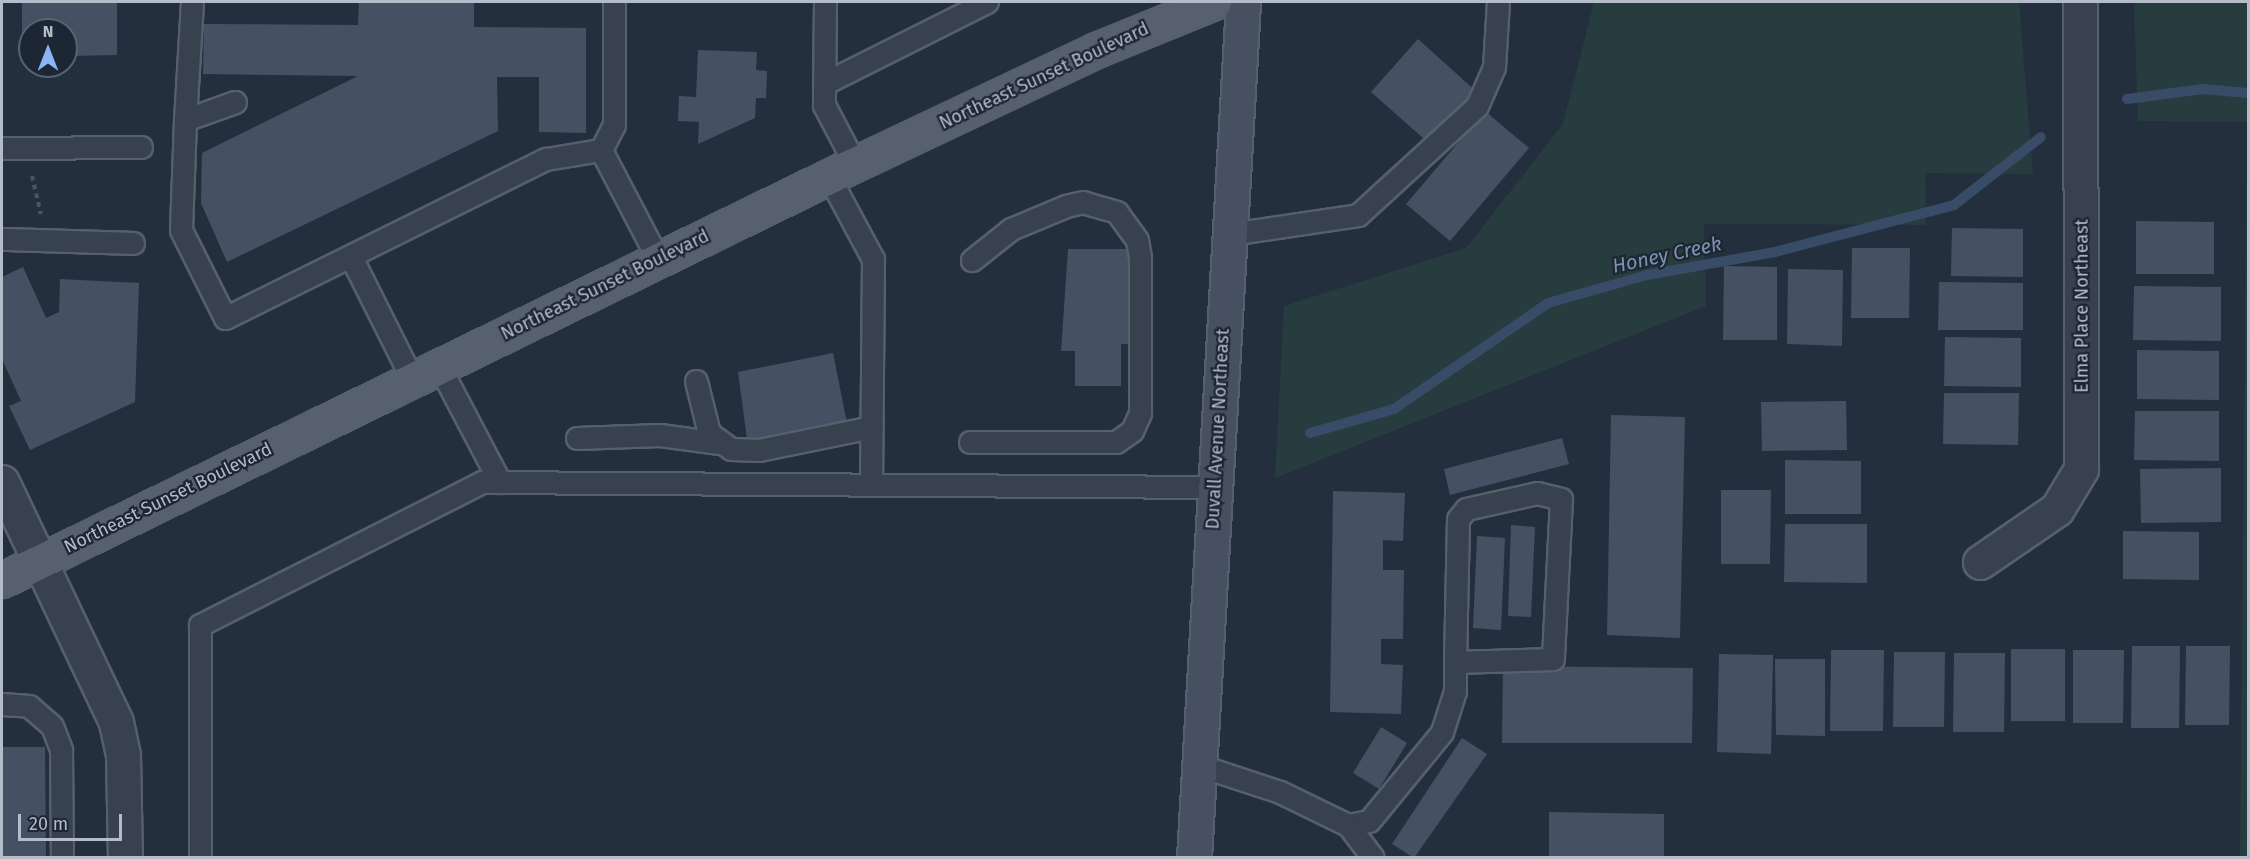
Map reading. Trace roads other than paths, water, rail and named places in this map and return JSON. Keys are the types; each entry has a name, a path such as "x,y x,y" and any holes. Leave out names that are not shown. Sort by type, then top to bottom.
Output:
{"main road":[{"name":"Northeast Sunset Boulevard","path":"2,580 842,170 1096,50 1214,2"},
{"name":"Duvall Avenue Northeast","path":"1194,858 1243,2"}],"street":[{"name":"Elma Place Northeast","path":"1980,562 2057,509 2080,470 2080,2"},
{"path":"2,482 42,559 116,722 123,755 125,858"}],"lane":[{"path":"192,2 181,230 225,318 546,159 601,150"},
{"path":"601,150 614,125 614,2"},
{"path":"825,2 824,105 842,170 873,259 871,484"},
{"path":"825,83 987,2"},
{"path":"1230,234 1358,215 1477,106 1494,67 1498,2"},
{"path":"185,120 235,102"},
{"path":"2,148 141,147"},
{"path":"601,150 658,259"},
{"path":"970,442 1116,442 1132,431 1140,413 1140,257 1137,240 1117,212 1083,202 1066,206 1011,229 972,260"},
{"path":"2,239 133,243"},
{"path":"351,257 500,482"},
{"path":"696,381 708,433 719,443"},
{"path":"578,438 660,435 719,443 745,452 872,427"},
{"path":"200,858 200,625 482,482 1215,487"},
{"path":"1348,825 1368,821 1442,732 1455,691 1455,662 1458,519 1466,509 1537,493 1561,500 1553,659 1455,662"},
{"path":"2,704 28,706 52,726 61,750 62,858"},
{"path":"1198,765 1280,792 1348,825 1373,858"}],"waterway":[{"name":"Honey Creek","path":"2127,99 2203,89 2248,93"},
{"name":"Honey Creek","path":"1310,433 1394,409 1548,303 1647,275 1775,252 1954,205 2041,137"}]}
